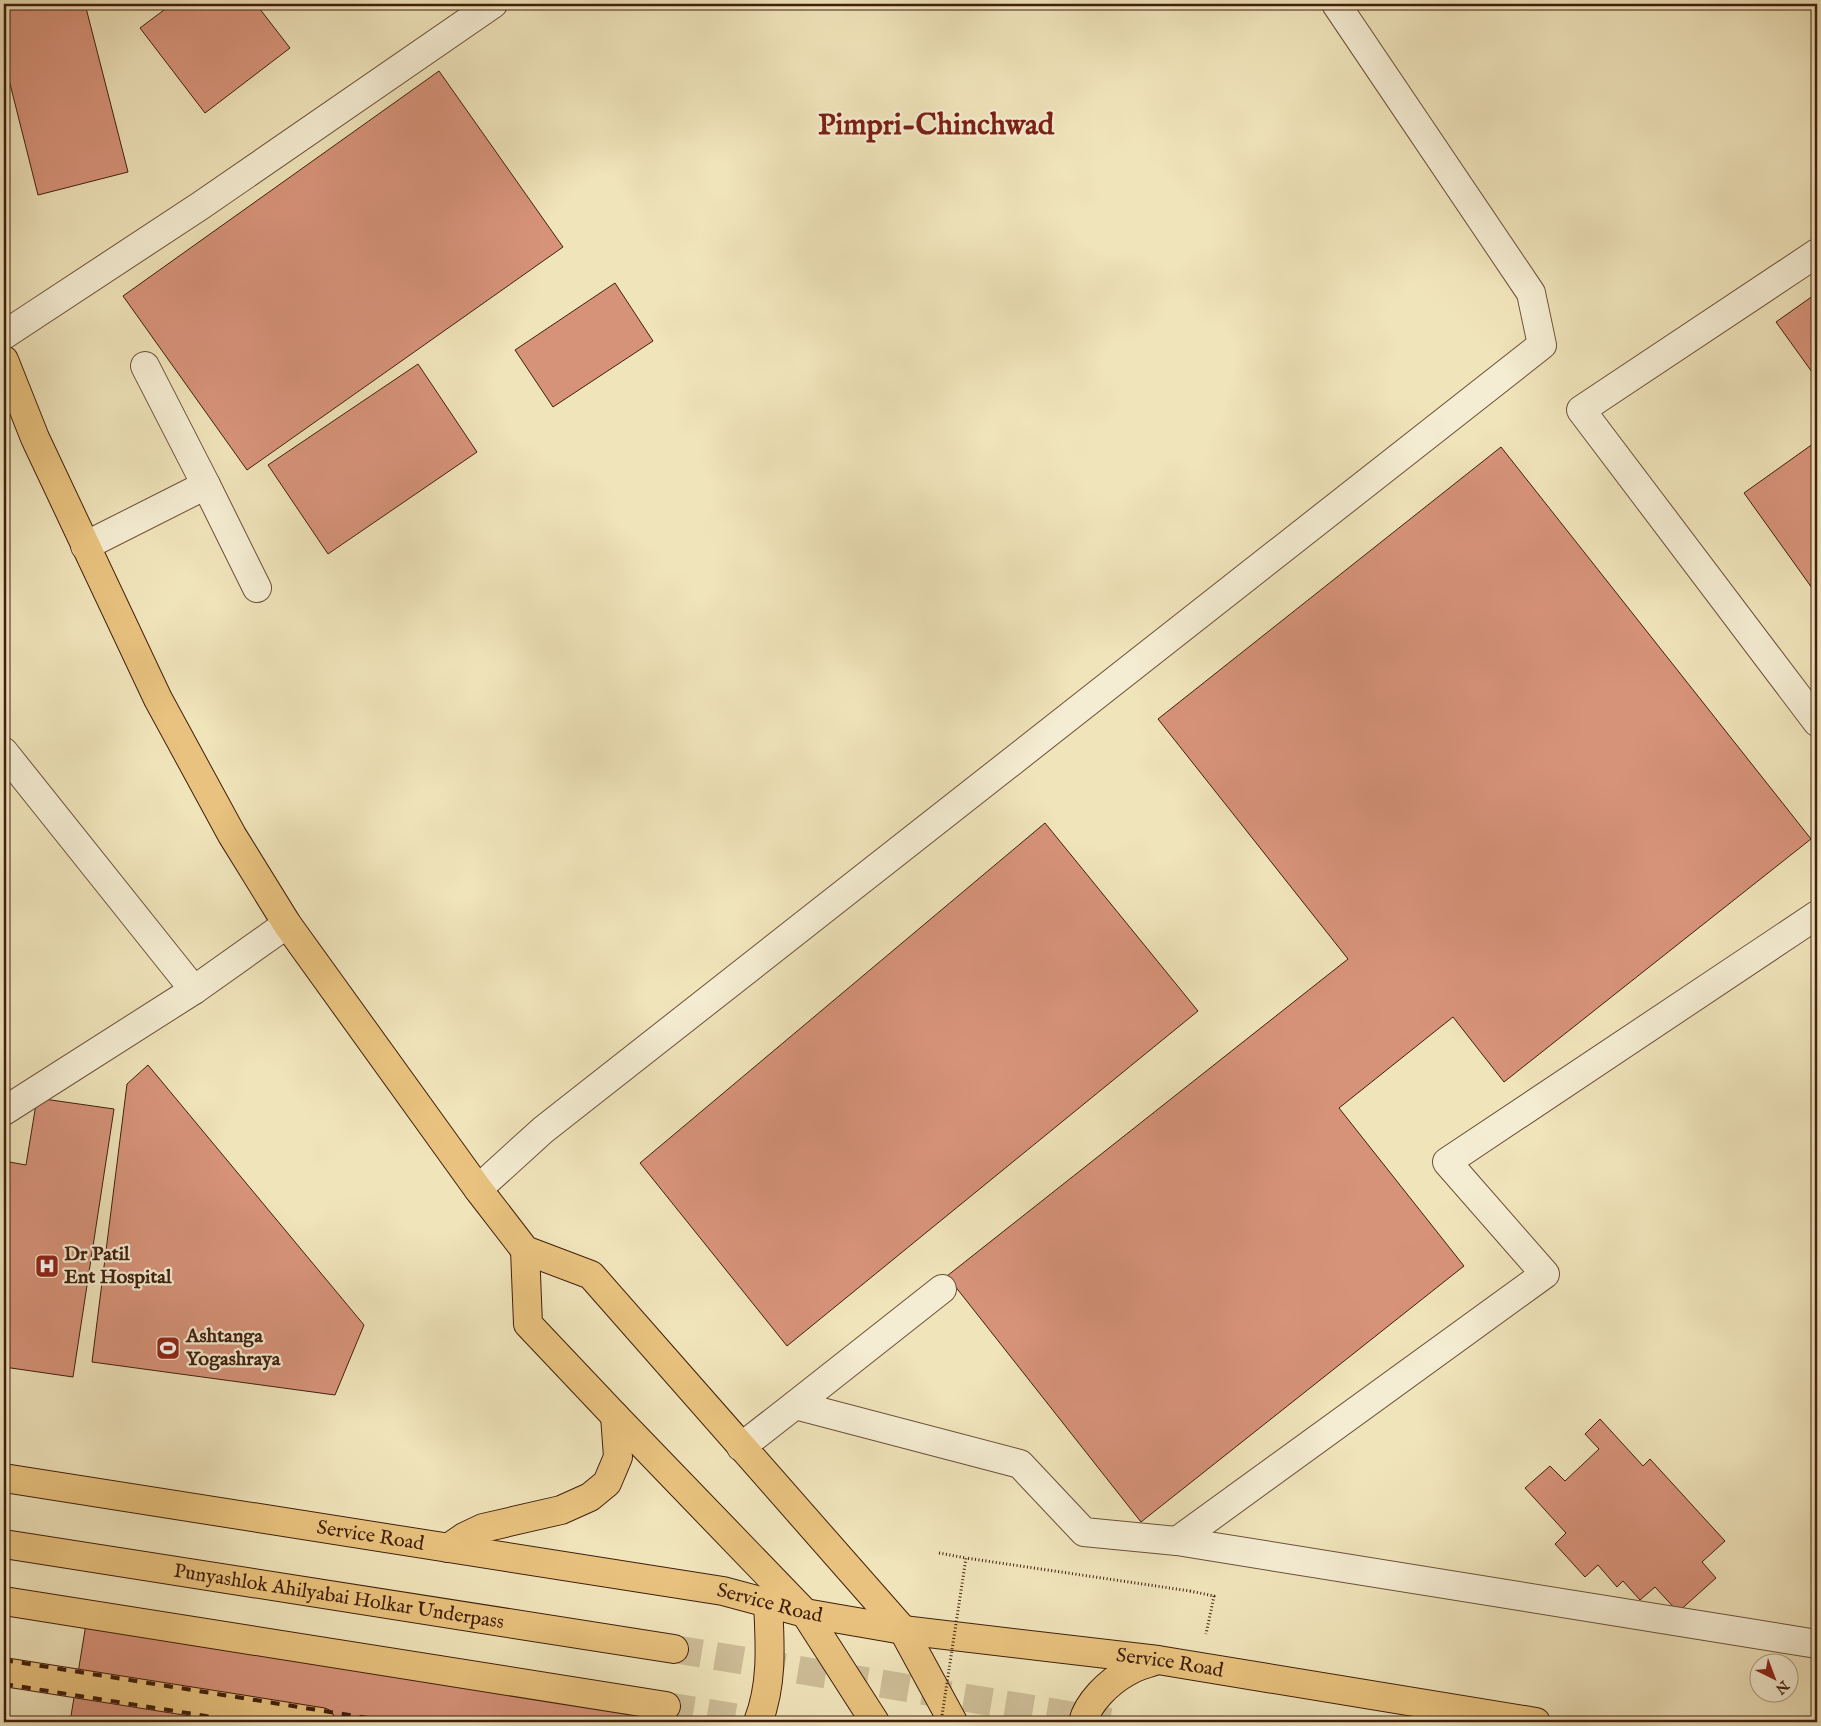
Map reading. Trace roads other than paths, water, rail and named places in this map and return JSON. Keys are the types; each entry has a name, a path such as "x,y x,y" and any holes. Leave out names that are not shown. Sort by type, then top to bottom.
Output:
{"main road":[{"path":"4,360 35,438 158,699 232,835 287,924 478,1189 525,1250 591,1275 903,1630 953,1722"},
{"path":"525,1250 528,1324 805,1612 875,1722"},
{"path":"448,1548 464,1537 483,1528 562,1510 590,1497 607,1483 618,1457 615,1416"},
{"name":"Service Road","path":"4,1478 724,1592 805,1612 903,1630 1158,1660 1536,1722"},
{"name":"Punyashlok Ahilyabai Holkar Underpass","path":"4,1544 674,1649"},
{"path":"4,1602 666,1706"},
{"path":"758,1722 768,1687 770,1646 768,1602"},
{"path":"1083,1722 1085,1715 1096,1698 1111,1683 1127,1671 1158,1660"},
{"path":"4,1672 321,1722"}],"street":[{"path":"4,334 200,206 493,4"},
{"path":"478,1189 543,1130 1542,345 1531,293 1336,4"},
{"path":"1817,253 1581,410 1817,722"},
{"path":"145,366 257,588"},
{"path":"85,546 206,485"},
{"path":"4,752 194,990"},
{"path":"1177,1541 1545,1274 1447,1162 1817,915"},
{"path":"4,1111 194,990 287,924"},
{"path":"741,1446 942,1290"},
{"path":"795,1405 1020,1464 1084,1532 1177,1541 1817,1644"}],"tunnel":[{"path":"674,1649 1110,1722"},
{"path":"666,1706 764,1722"}],"railway":[{"path":"4,1660 393,1722"},
{"path":"4,1684 244,1722"}],"place":[{"name":"Dr Patil Ent Hospital","path":"47,1266"},
{"name":"Ashtanga Yogashraya","path":"168,1348"}],"district":[{"name":"Pimpri-Chinchwad","path":"936,126"}]}
